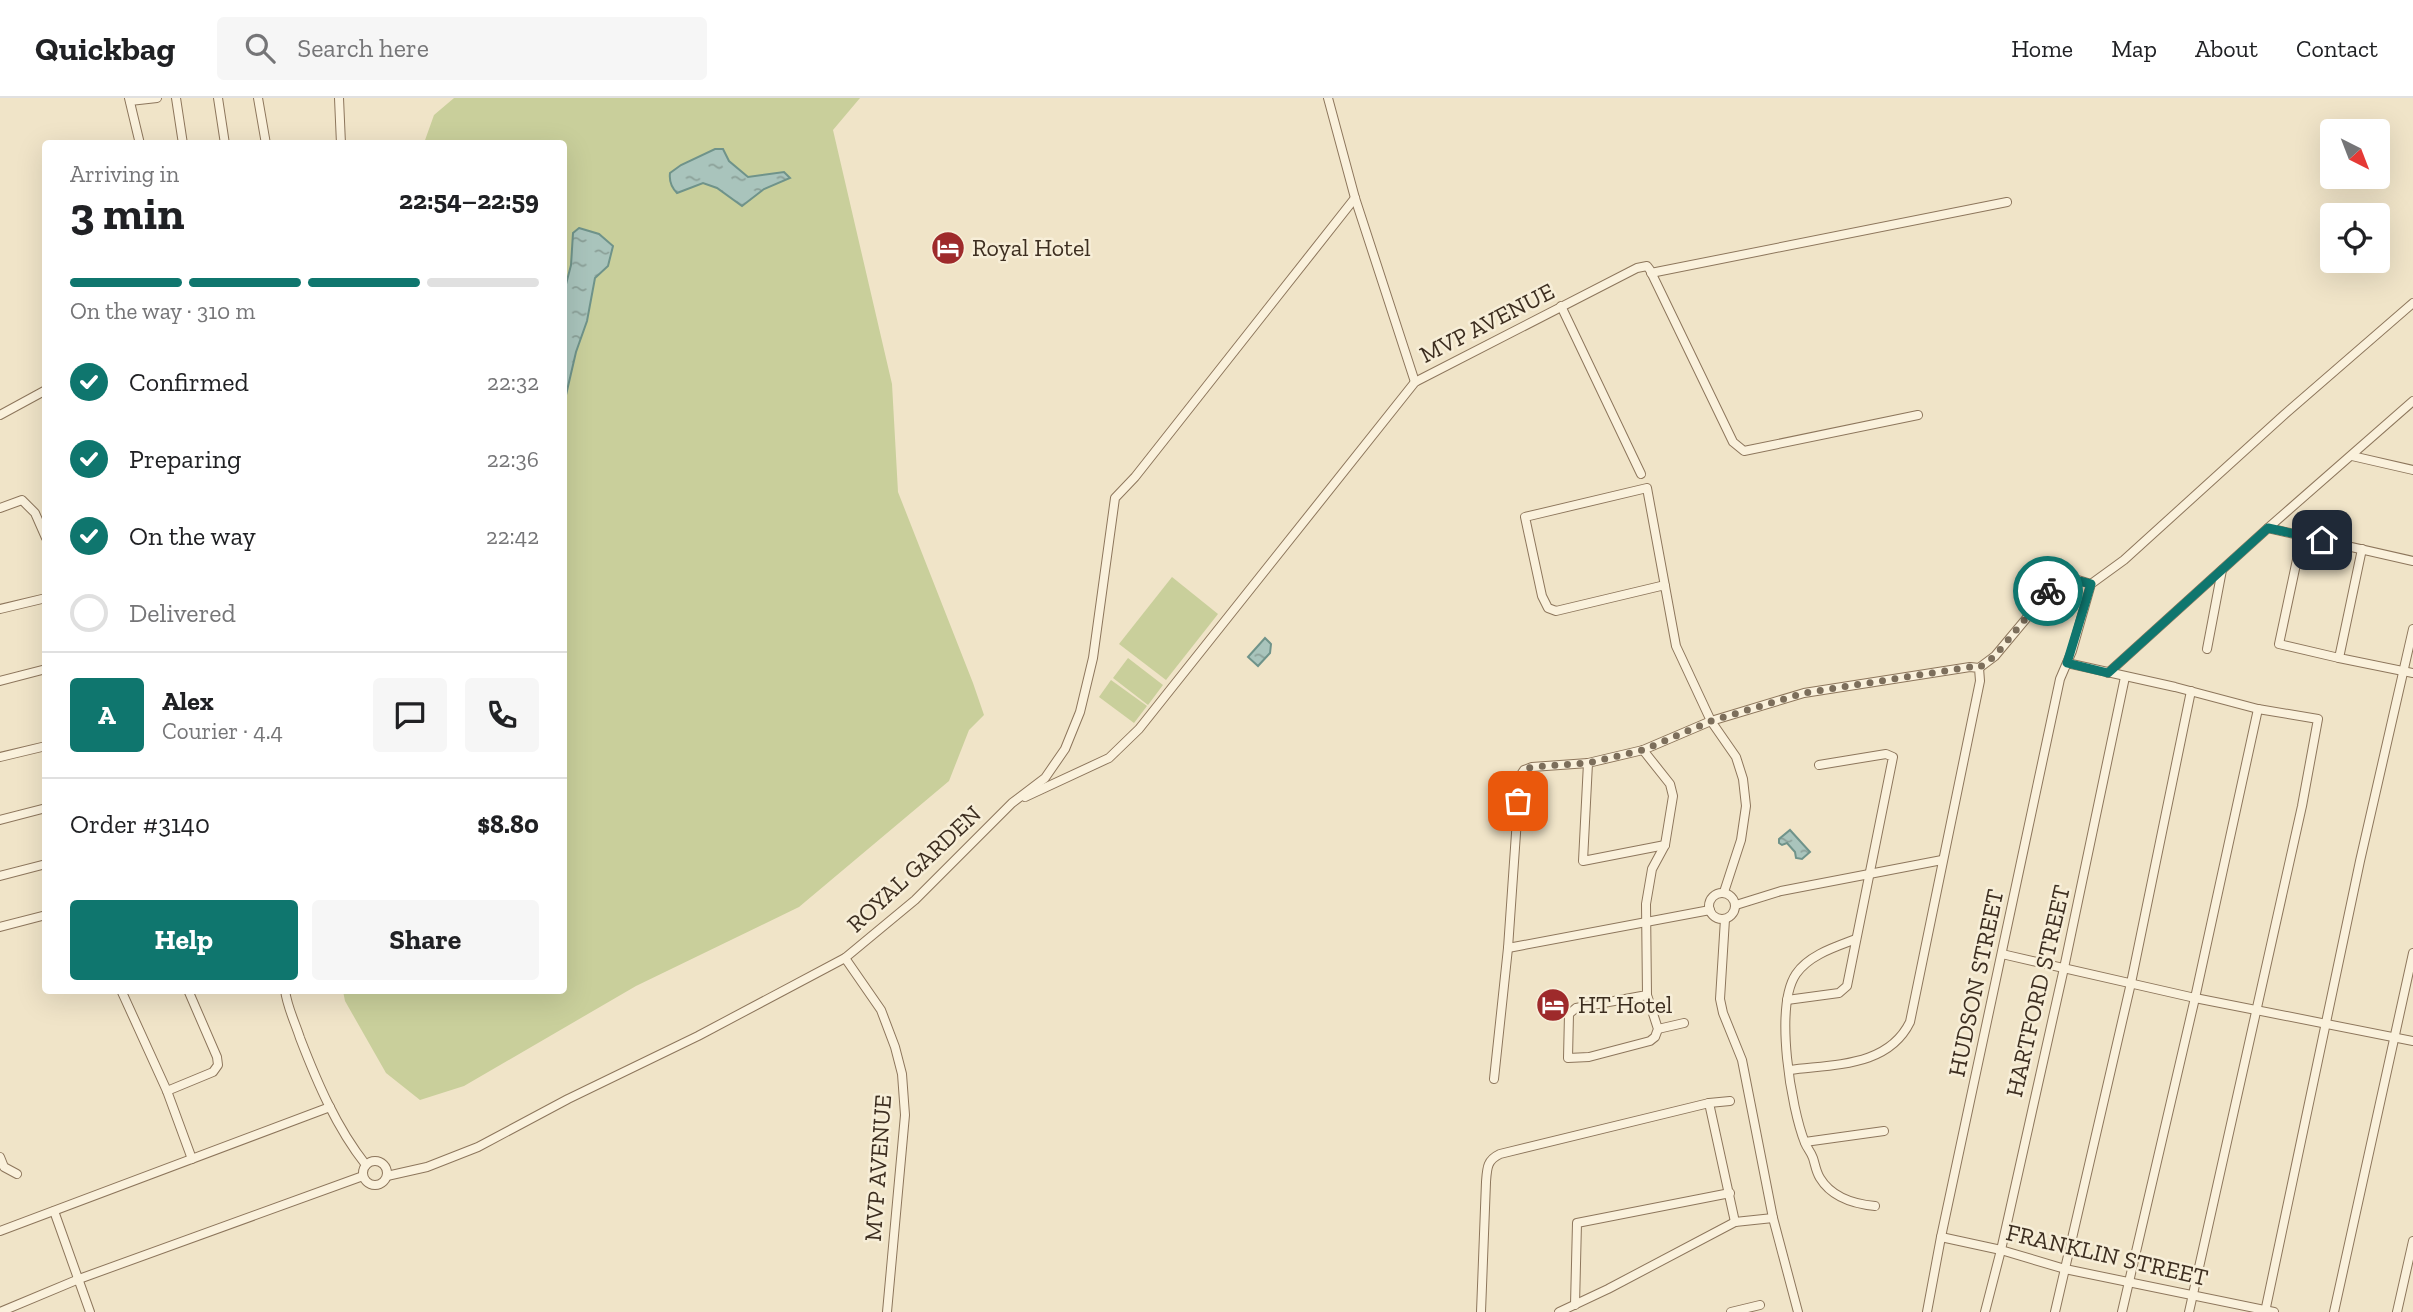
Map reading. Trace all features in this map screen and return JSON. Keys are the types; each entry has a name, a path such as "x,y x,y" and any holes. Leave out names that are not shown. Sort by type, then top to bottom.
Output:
{"street":[{"path":"139,140 130,100 157,98"},
{"path":"176,98 182,140"},
{"path":"218,98 224,140"},
{"path":"258,98 266,140"},
{"path":"339,98 341,140"},
{"path":"1328,98 1355,198 1415,382"},
{"name":"ROYAL GARDEN","path":"387,1176 427,1167 478,1147 845,958 915,900 1012,803 1045,778 1065,748 1080,712 1093,658 1115,498 1135,477 1355,198"},
{"path":"1918,415 1744,452 1733,442 1651,273 2007,202"},
{"name":"MVP AVENUE","path":"1012,803 1109,758 1139,729 1415,382 1642,266 1647,266 1651,273"},
{"path":"1494,1079 1508,948 1520,776 1524,769 1588,763 1643,750 1711,721 1804,693 1970,667 1979,668 1995,656 2055,584 2078,580 2091,584 2124,560 2285,414 2413,303"},
{"path":"1561,306 1642,474"},
{"path":"0,415 42,392"},
{"path":"2108,673 2413,401"},
{"path":"2352,456 2413,470"},
{"path":"1665,585 1556,611 1548,608 1542,596 1525,517 1647,488 1665,585 1676,646 1711,721 1736,757 1743,779 1746,806 1741,840 1724,892 1712,897 1710,910 1714,916 1725,919 1731,915 1736,905 1781,891 1942,860"},
{"path":"0,508 22,500 35,513 42,529"},
{"path":"2268,528 2413,561"},
{"path":"2302,536 2279,644 2413,673"},
{"path":"2339,658 2362,549"},
{"path":"2207,649 2222,570"},
{"name":"HUDSON STREET","path":"1927,1312 2060,679 2091,584"},
{"path":"0,608 42,599"},
{"path":"2268,1311 2326,1024 2413,629"},
{"path":"2067,663 2258,709 2318,719 2258,1010 2189,1312"},
{"path":"1790,1070 1869,1059 1887,1050 1901,1038 1910,1022 1980,681 1979,668"},
{"path":"0,681 42,669"},
{"name":"HARTFORD STREET","path":"1985,1312 2064,968 2125,677"},
{"path":"2055,1312 2130,984 2191,691"},
{"path":"2122,1312 2131,1282 2258,709"},
{"path":"0,757 42,747"},
{"path":"1643,750 1672,790 1673,803 1665,845 1652,869 1646,904 1647,995 1658,1028 1655,1037 1650,1041 1568,1061 1569,1014 1576,1008 1647,995"},
{"path":"1787,1000 1844,991 1850,979 1894,757 1886,754 1819,765"},
{"path":"1588,763 1583,861 1665,845"},
{"path":"0,820 42,809"},
{"path":"0,876 42,865"},
{"path":"1724,892 1733,898 1736,905"},
{"path":"1508,948 1710,910"},
{"path":"0,927 42,916"},
{"path":"1725,919 1720,999 1742,1060 1773,1218 1798,1312"},
{"path":"1856,939 1824,952 1801,968 1794,978 1787,1000 1784,1035 1805,1142 1818,1176 1832,1191 1854,1203 1875,1206"},
{"path":"2334,1312 2413,953"},
{"path":"2002,954 2195,998 2413,1041"},
{"name":"MVP AVENUE","path":"845,958 881,1010 902,1074 905,1115 887,1312"},
{"path":"123,994 167,1091 192,1159"},
{"path":"167,1091 214,1072 218,1065 190,994"},
{"path":"286,994 306,1052 330,1107 350,1144 366,1165"},
{"path":"1658,1028 1684,1023"},
{"path":"1481,1312 1486,1182 1488,1165 1492,1159 1500,1154 1709,1103 1730,1101"},
{"path":"1709,1103 1735,1222"},
{"path":"0,1231 330,1107"},
{"path":"1805,1142 1884,1131"},
{"path":"0,1157 4,1167 17,1174"},
{"path":"374,1160 386,1167 386,1180 378,1185 369,1184 363,1176 366,1165 374,1160"},
{"path":"6,1311 79,1279 363,1176"},
{"path":"1576,1304 1577,1223 1730,1193"},
{"path":"54,1211 90,1312"},
{"path":"1559,1312 1735,1222 1773,1218"},
{"name":"FRANKLIN STREET","path":"1941,1237 2001,1250 2065,1269 2268,1311"},
{"path":"2397,1312 2409,1277 2413,1241"},
{"path":"1731,1312 1760,1305"}],"green space":[{"path":"454,98 860,98 833,130 892,384 898,492 984,715 969,730 949,781 799,907 636,986 464,1086 420,1100 386,1073 344,994 567,994 567,140 425,140 434,115"},
{"path":"1172,577 1218,614 1166,680 1119,644"},
{"path":"1128,658 1163,685 1148,705 1113,678"},
{"path":"1111,680 1147,706 1134,723 1099,697"}],"water":[{"path":"715,149 723,149 729,161 748,177 784,172 790,178 764,189 742,206 717,188 703,183 677,193 671,184 670,173"},
{"path":"579,228 599,234 613,246 608,266 595,278 587,321 567,391 567,280 573,233"},
{"path":"1265,638 1271,644 1270,653 1258,666 1248,657"},
{"path":"1790,830 1810,852 1802,859 1796,858 1795,852 1787,843 1779,843 1779,839"}],"way so far":[{"path":"1518,801 1520,776 1524,769 1588,763 1643,750 1711,721 1804,693 1970,667 1979,668 1995,656 2048,591"}],"place":[{"name":"Royal Hotel","path":"948,248"},
{"name":"HT Hotel","path":"1553,1005"}],"route":[{"path":"2048,591 2055,584 2078,580 2091,584 2067,663 2108,673 2268,528 2322,540"}]}
